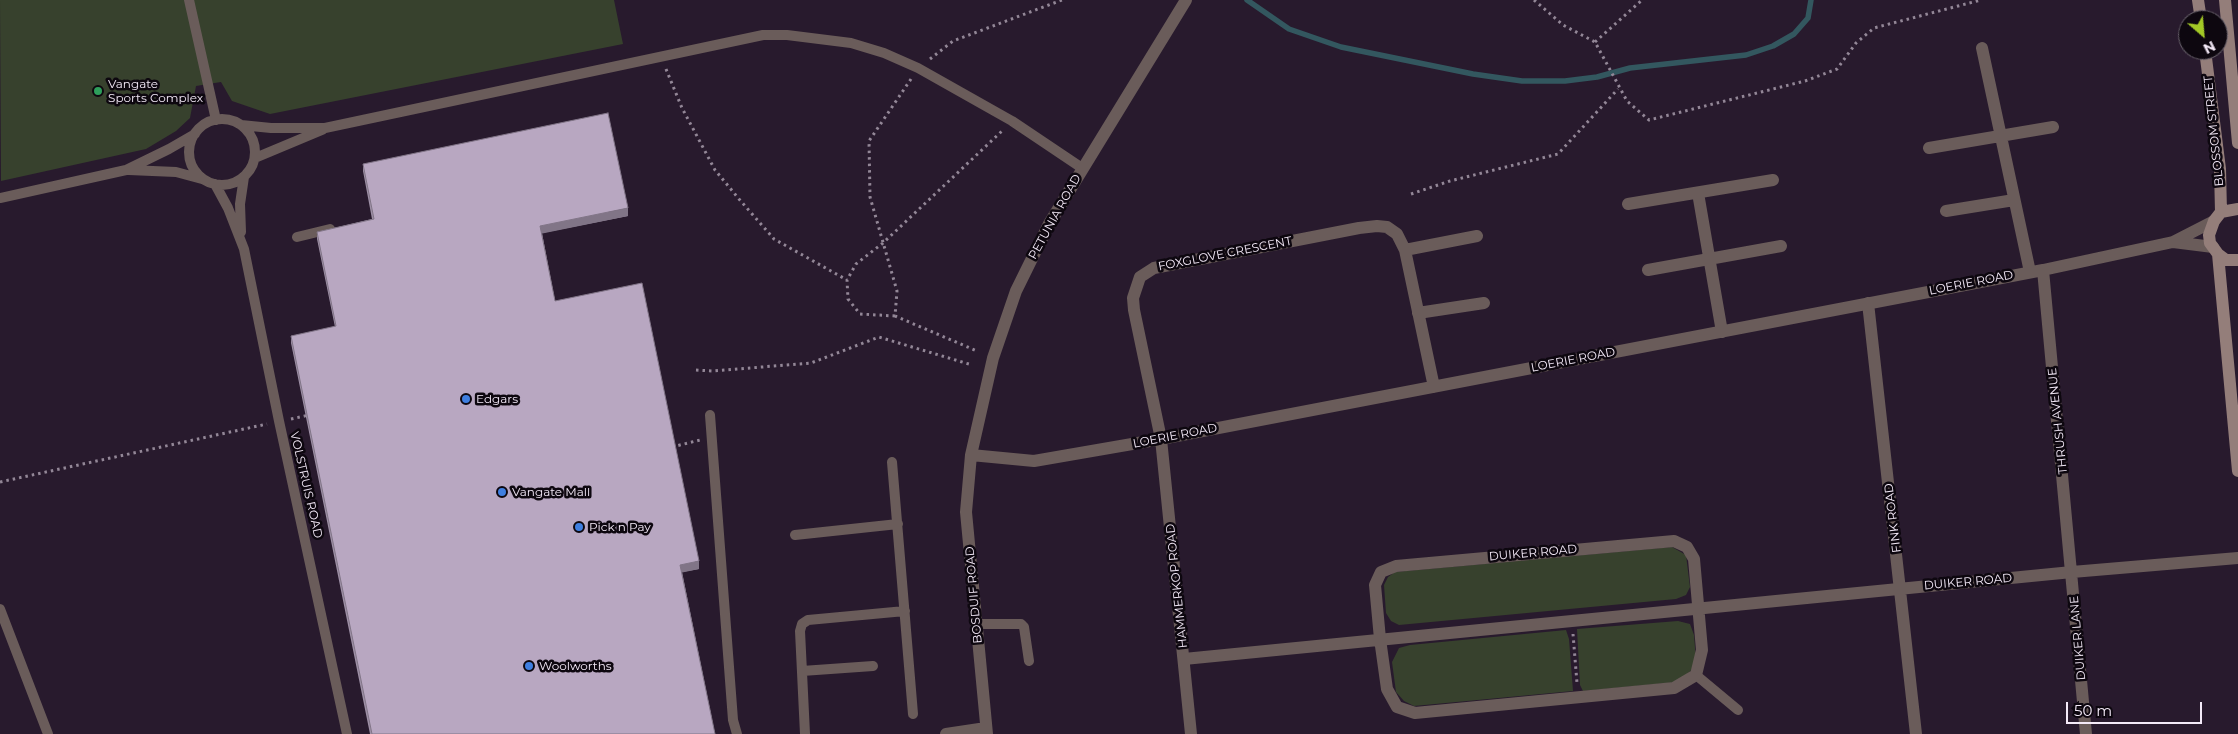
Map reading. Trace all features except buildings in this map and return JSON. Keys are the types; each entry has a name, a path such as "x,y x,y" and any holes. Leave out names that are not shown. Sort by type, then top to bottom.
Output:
{"street":[{"name":"BLOSSOM STREET","path":"2225,0 2238,143"},
{"name":"PETUNIA ROAD","path":"972,456 993,358 1016,290 1049,224 1185,3"},
{"path":"1982,48 2030,272"},
{"name":"BLOSSOM STREET","path":"2206,60 2220,168 2218,217 2209,235 2215,251"},
{"path":"1929,148 2054,127"},
{"path":"1628,204 1774,180"},
{"path":"1698,193 1722,332"},
{"path":"1946,211 2014,200"},
{"path":"2218,217 2238,208"},
{"name":"LOERIE ROAD","path":"972,456 1034,461 1161,439 1722,332 2043,270 2173,242 2218,217"},
{"name":"FOXGLOVE CRESCENT","path":"1161,439 1133,298 1140,277 1154,268 1377,226 1387,227 1398,234 1405,250 1434,387"},
{"path":"1405,250 1477,236"},
{"name":"LOERIE ROAD","path":"2173,242 2215,251"},
{"path":"1648,270 1781,246"},
{"path":"2215,251 2226,260 2238,260"},
{"path":"2215,251 2238,471"},
{"name":"THRUSH AVENUE","path":"2043,270 2072,572"},
{"path":"1418,313 1484,303"},
{"name":"FINK ROAD","path":"1868,303 1916,734"},
{"name":"HAMMERKOP ROAD","path":"1161,439 1191,734"},
{"name":"BOSDUIF ROAD","path":"972,456 966,512 986,731"},
{"name":"DUIKER ROAD","path":"1674,540 1687,547 1694,559 1699,610 1702,650 1696,675 1674,688 1415,713 1397,707 1387,690 1380,639 1376,586 1382,572 1396,566 1674,540"},
{"name":"DUIKER ROAD","path":"1184,659 1699,610 1901,588 2238,558"},
{"name":"DUIKER LANE","path":"2072,572 2086,734"},
{"path":"946,734 986,731"}],"lane":[{"path":"189,0 216,120"},
{"path":"255,158 325,128 763,36 786,35 851,43 884,53 918,68 1012,121 1082,168"},
{"path":"0,198 126,170 169,149 195,134 204,125 216,120 230,120 241,125 270,128 325,128"},
{"path":"126,170 176,172 215,184 235,182 244,177 251,168 255,158 255,146 250,134 241,125"},
{"path":"195,134 191,143 191,159 197,172 204,180"},
{"name":"VOLSTRUIS ROAD","path":"244,177 240,204 242,241 278,421 347,734"},
{"name":"VOLSTRUIS ROAD","path":"215,184 242,241"},
{"path":"297,236 336,228"},
{"path":"710,415 733,720 737,734"},
{"path":"892,462 913,714"},
{"path":"795,535 898,524"},
{"path":"0,609 48,734"},
{"path":"805,734 800,631 802,624 808,620 905,611"},
{"path":"976,624 1021,624 1029,661"},
{"path":"802,671 874,666"},
{"path":"1696,675 1738,710"}],"path":[{"path":"895,316 897,291 870,197 869,142 918,68 953,40 1062,0"},
{"path":"1534,0 1563,26 1595,42 1618,89 1627,101 1649,120 1805,81 1837,69 1856,43 1874,28 1981,0"},
{"path":"1595,42 1642,0"},
{"path":"661,57 682,108 715,170 739,199 774,239 848,280"},
{"path":"1411,194 1450,181 1558,154 1618,89"},
{"path":"977,351 895,316 860,314 848,299 848,280 856,264 883,243 1012,121"},
{"path":"696,370 713,371 811,363 879,337 972,365"},
{"path":"0,482 316,414"},
{"path":"663,449 711,437"},
{"path":"1572,628 1578,689"}],"green space":[{"name":"Vangate Sports Complex","path":"0,0 614,0 623,44 270,114 232,101 221,82 196,86 190,118 176,131 146,149 1,181"},
{"path":"1672,547 1686,555 1690,587 1686,595 1676,599 1399,625 1391,621 1386,613 1384,585 1388,577 1395,572"},
{"path":"1678,621 1690,624 1694,635 1696,660 1695,667 1678,682 1583,691 1580,685 1577,629"},
{"path":"1566,630 1569,639 1573,691 1414,706 1404,701 1396,692 1392,662 1399,648 1410,645"}],"waterway":[{"path":"1247,0 1289,29 1341,47 1473,74 1522,81 1565,81 1597,77 1630,68 1746,55 1773,46 1794,34 1808,18 1811,0"}],"place":[{"name":"Vangate Sports Complex","path":"98,91"},
{"name":"Edgars","path":"466,399"},
{"name":"Vangate Mall","path":"502,492"},
{"name":"Pick n Pay","path":"579,527"},
{"name":"Woolworths","path":"529,666"}]}
